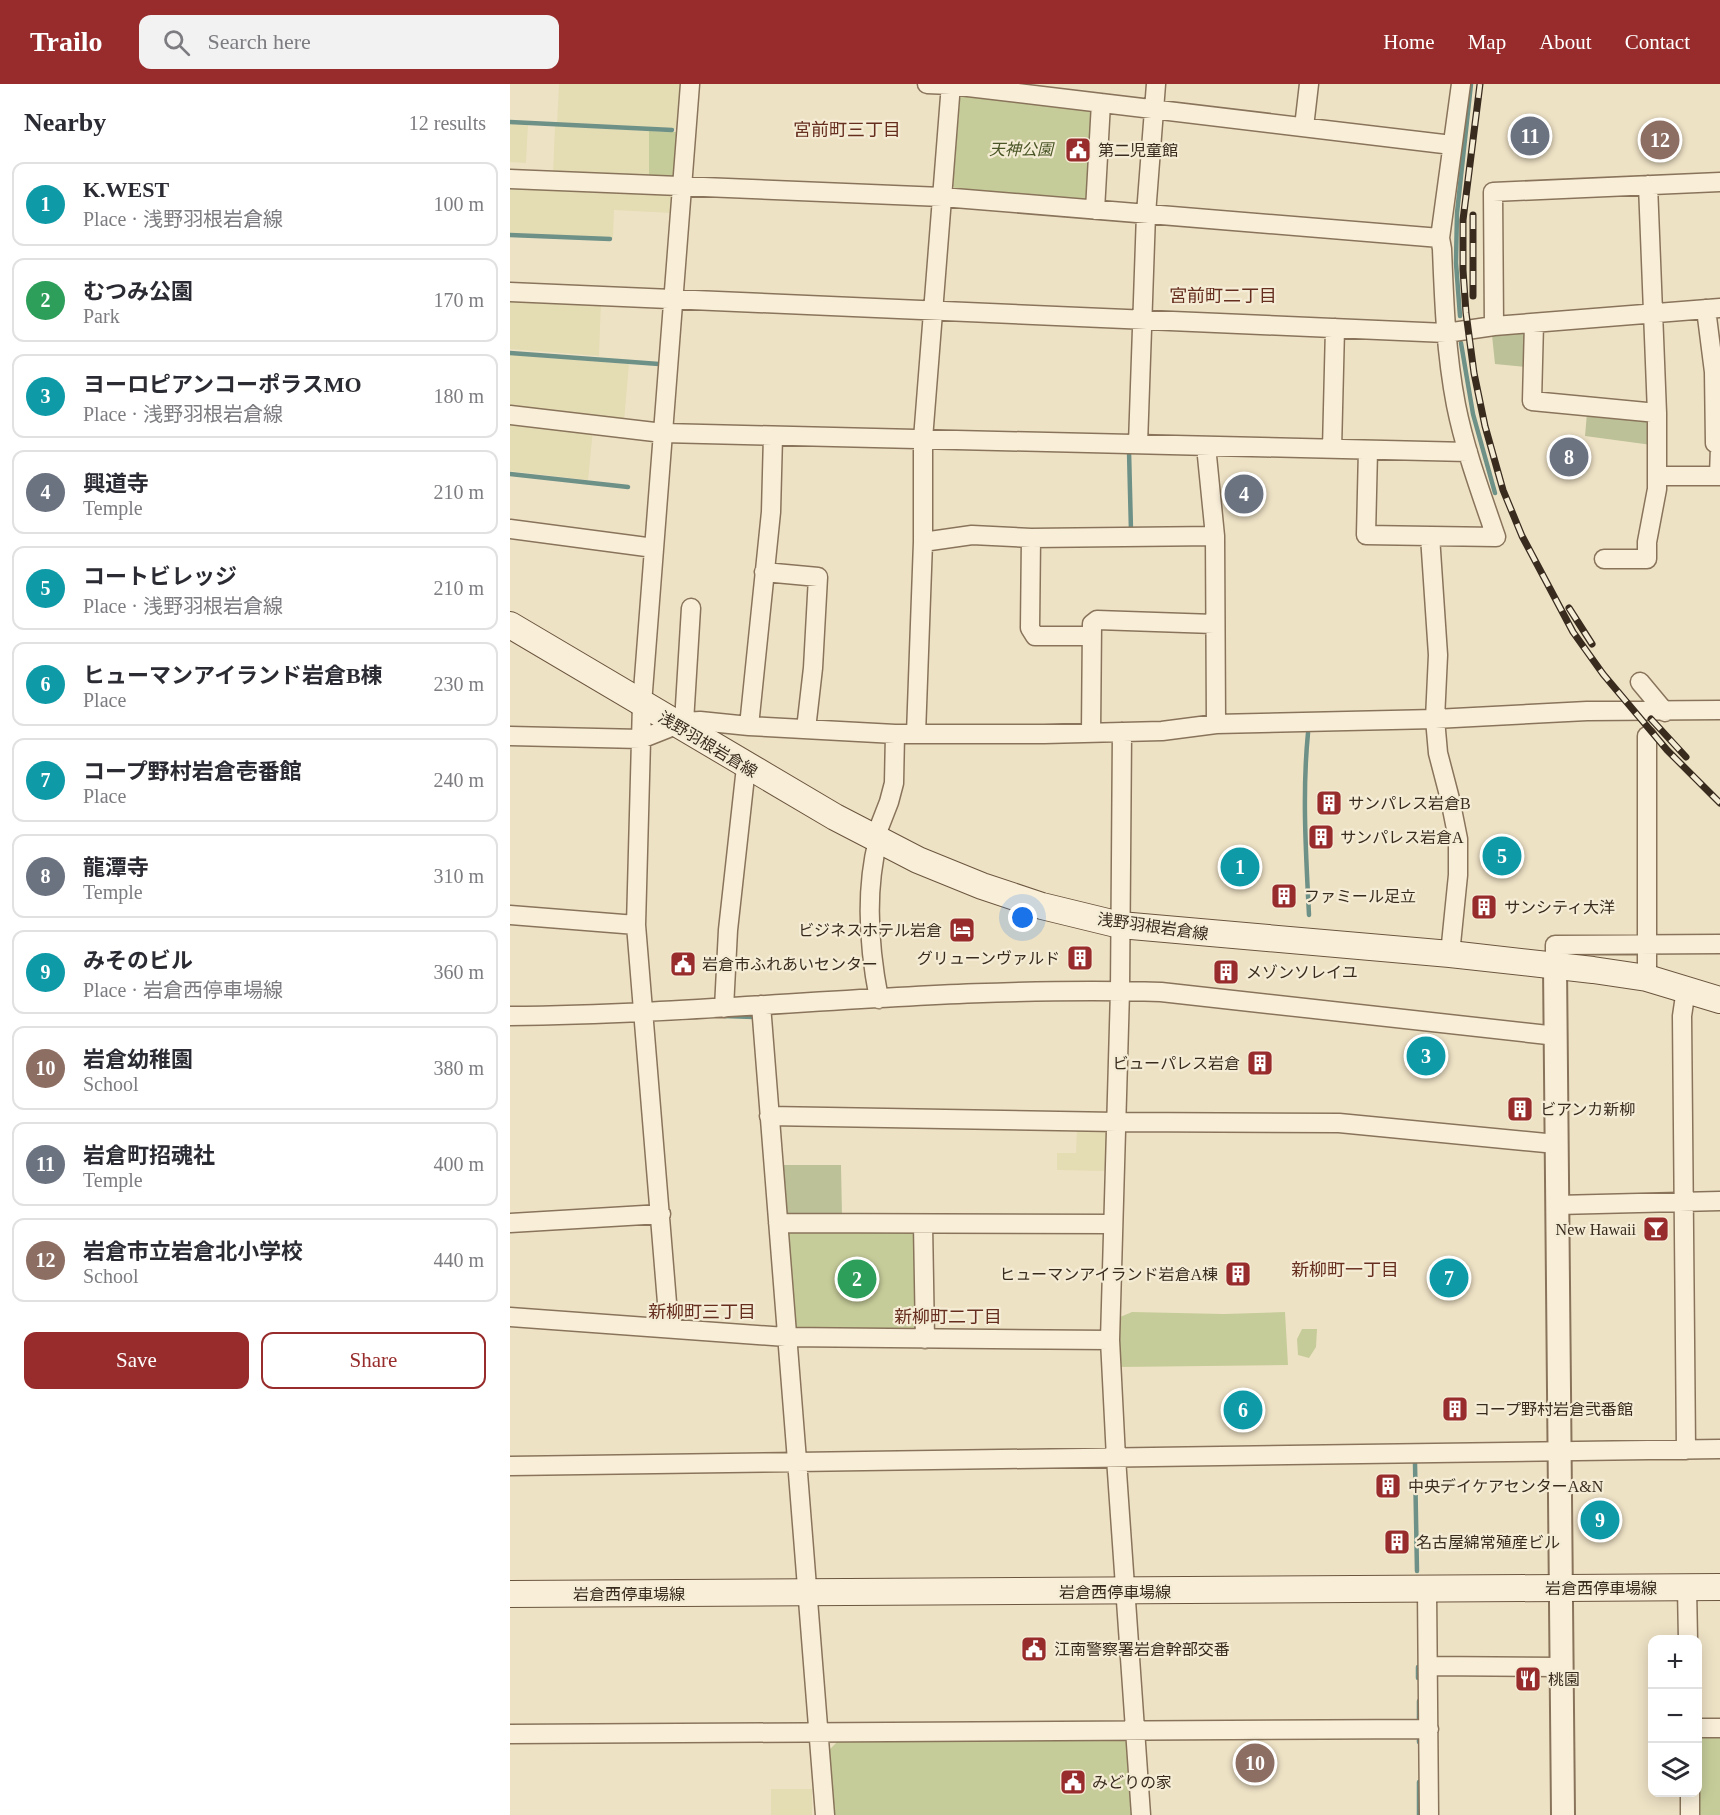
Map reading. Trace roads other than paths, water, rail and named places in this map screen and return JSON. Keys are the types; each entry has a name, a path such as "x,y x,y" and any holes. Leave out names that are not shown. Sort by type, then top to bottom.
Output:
{"main road":[{"name":"浅野羽根岩倉線","path":"510,625 642,704 680,723 746,767 876,839 918,860 982,886 1042,906 1119,925 1450,954 1647,978 1720,1000"},
{"name":"岩倉西停車場線","path":"510,1594 1720,1587"}],"street":[{"path":"669,1327 636,925 642,704 690,84"},
{"path":"927,84 1452,145"},
{"path":"1138,444 1146,214 1156,84"},
{"path":"1304,127 1309,84"},
{"path":"1368,450 1366,535 1496,537 1468,452 1456,405 1446,333 1440,238 1461,84"},
{"path":"916,734 923,543 923,439 951,85"},
{"path":"1095,210 1101,103"},
{"path":"510,180 942,197 1440,238"},
{"path":"1494,326 1493,192 1720,182"},
{"path":"1604,559 1647,559 1647,543 1657,489 1657,413 1648,185"},
{"path":"510,292 1446,333 1494,326 1713,309 1715,443 1720,447 1719,476 1657,476"},
{"path":"1534,323 1532,401 1657,413"},
{"path":"1332,449 1335,328"},
{"path":"510,415 663,433 1468,452"},
{"path":"749,726 771,512 773,436"},
{"path":"1206,446 1215,536 1216,724"},
{"path":"510,529 654,548"},
{"path":"923,543 972,535 1031,538 1215,536"},
{"path":"1430,536 1438,655 1435,719 1438,753 1458,839 1458,876 1450,954"},
{"path":"1031,538 1030,628 1035,636 1092,636"},
{"path":"765,572 818,578 813,668 806,729"},
{"path":"680,723 691,608"},
{"path":"1091,733 1092,624 1097,620 1214,624"},
{"path":"1640,681 1665,712"},
{"path":"510,736 641,739 680,723 700,721 896,734 1091,733 1162,731 1216,724 1435,719 1587,711 1720,710"},
{"path":"1122,732 1120,991 1110,1340 1141,1815"},
{"path":"879,999 872,965 871,867 876,839 894,783 896,734"},
{"path":"1647,736 1647,978"},
{"path":"724,1008 728,930 746,767"},
{"path":"510,915 636,925"},
{"path":"1563,1815 1555,945 1720,944"},
{"path":"1686,989 1682,1016 1686,1450"},
{"path":"510,1016 724,1008 1003,993 1120,991 1161,992 1557,1036"},
{"path":"761,1005 825,1815"},
{"path":"769,1116 1339,1123 1556,1144"},
{"path":"1557,1205 1720,1201"},
{"path":"510,1223 661,1214"},
{"path":"778,1222 1112,1224"},
{"path":"922,1224 925,1339"},
{"path":"510,1317 786,1336 1110,1340"},
{"path":"510,1466 1720,1449"},
{"path":"1688,1587 1688,1635"},
{"path":"1427,1590 1429,1815"},
{"path":"1428,1666 1560,1667"},
{"path":"1702,1728 1720,1728"},
{"path":"510,1734 1429,1729"},
{"path":"1690,1797 1690,1815"}],"waterway":[{"path":"1460,316 1456,263 1457,213 1471,84"},
{"path":"510,122 672,130"},
{"path":"510,235 610,239"},
{"path":"1461,343 1473,414 1495,493"},
{"path":"510,353 659,364"},
{"path":"1129,451 1131,531"},
{"path":"510,474 628,487"},
{"path":"1308,733 1305,801 1309,915"},
{"path":"724,1016 754,1017"},
{"path":"1415,1463 1417,1571"},
{"path":"1418,1667 1418,1678"},
{"path":"1419,1701 1419,1720"},
{"path":"1419,1782 1419,1815"}],"railway":[{"path":"1480,84 1463,220 1463,270 1474,373 1485,426 1503,490 1522,536 1573,632 1603,674 1667,750 1720,803"},
{"path":"1473,215 1473,296"},
{"path":"1569,608 1592,644"},
{"path":"1651,719 1686,757"}],"place":[{"name":"岩倉町招魂社","path":"1530,136"},
{"name":"岩倉市立岩倉北小学校","path":"1660,140"},
{"name":"第二児童館","path":"1078,150"},
{"name":"龍潭寺","path":"1569,457"},
{"name":"興道寺","path":"1244,494"},
{"name":"サンパレス岩倉B","path":"1329,803"},
{"name":"サンパレス岩倉A","path":"1321,837"},
{"name":"コートビレッジ","path":"1502,856"},
{"name":"K.WEST","path":"1240,867"},
{"name":"ファミール足立","path":"1284,896"},
{"name":"サンシティ大洋","path":"1484,907"},
{"name":"ビジネスホテル岩倉","path":"962,930"},
{"name":"グリューンヴァルド","path":"1080,958"},
{"name":"岩倉市ふれあいセンター","path":"683,964"},
{"name":"メゾンソレイユ","path":"1226,972"},
{"name":"ヨーロピアンコーポラスMO","path":"1426,1056"},
{"name":"ビューパレス岩倉","path":"1260,1063"},
{"name":"ビアンカ新柳","path":"1520,1109"},
{"name":"New Hawaii","path":"1656,1229"},
{"name":"ヒューマンアイランド岩倉A棟","path":"1238,1274"},
{"name":"コープ野村岩倉壱番館","path":"1449,1278"},
{"name":"むつみ公園","path":"857,1279"},
{"name":"コープ野村岩倉弐番館","path":"1455,1409"},
{"name":"ヒューマンアイランド岩倉B棟","path":"1243,1410"},
{"name":"中央デイケアセンターA&N","path":"1388,1486"},
{"name":"みそのビル","path":"1600,1520"},
{"name":"名古屋綿常殖産ビル","path":"1397,1542"},
{"name":"江南警察署岩倉幹部交番","path":"1034,1649"},
{"name":"桃園","path":"1528,1679"},
{"name":"岩倉幼稚園","path":"1255,1763"},
{"name":"みどりの家","path":"1073,1782"}],"district":[{"name":"宮前町三丁目","path":"847,130"},
{"name":"宮前町二丁目","path":"1223,296"},
{"name":"新柳町一丁目","path":"1345,1270"},
{"name":"新柳町三丁目","path":"702,1312"},
{"name":"新柳町二丁目","path":"948,1317"}],"park label":[{"name":"天神公園","path":"1021,149"}]}
